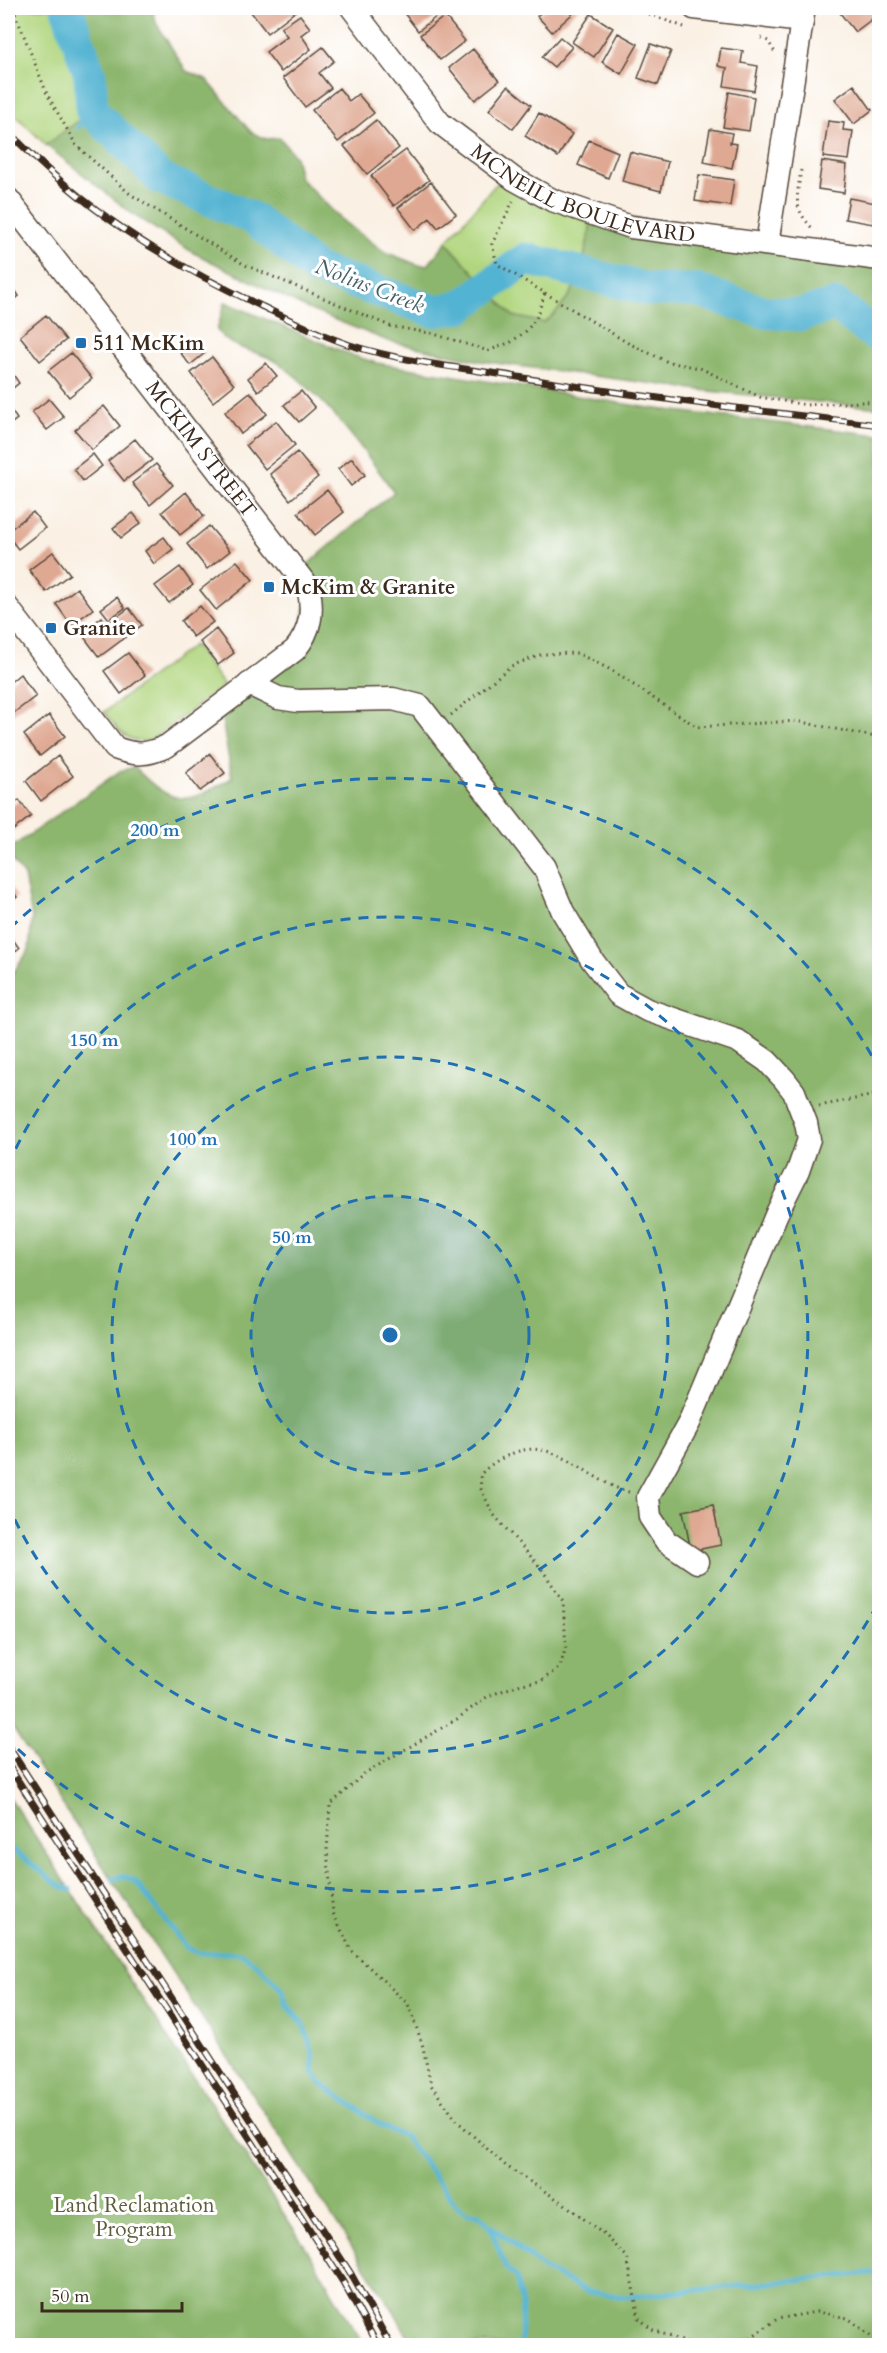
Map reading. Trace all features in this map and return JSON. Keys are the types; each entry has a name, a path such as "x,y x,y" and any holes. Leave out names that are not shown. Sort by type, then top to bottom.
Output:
{"street":[{"name":"MCNEILL BOULEVARD","path":"352,8 440,123 474,151 552,200 631,227 879,259"},
{"path":"694,8 803,14 767,244"},
{"name":"MCKIM STREET","path":"8,199 308,587 313,605 305,638 295,650 249,684"},
{"path":"8,608 115,748 130,754 147,756 167,746 249,684 278,698 297,701 393,699 420,706 544,867 563,912 592,960 618,994 647,1010 738,1041 767,1061 784,1079 801,1109 809,1139 806,1153 777,1213 689,1423 648,1497 650,1517 666,1541 697,1562"}],"path":[{"path":"13,8 47,94 76,145 130,194 245,265 390,326 434,334 488,351 511,342 526,331 536,319 545,293"},
{"path":"801,170 797,204 799,212 816,233"},
{"path":"522,183 492,244 497,264 520,280 628,343 668,362 699,368 760,397 806,405 879,401"},
{"path":"437,727 511,666 543,654 577,653 611,670 697,727 796,721 879,738"},
{"path":"801,1109 879,1094"},
{"path":"648,1497 612,1488 542,1448 518,1451 490,1464 480,1475 481,1489 493,1514 541,1568 563,1601 566,1647 560,1667 541,1681 521,1684 488,1696 457,1719 365,1773 330,1805 327,1851 333,1913 351,1950 408,2004 422,2043 431,2085 457,2121 506,2166 566,2205 607,2237 627,2257 635,2287 639,2318 651,2329 695,2346"},
{"path":"728,2346 746,2341 777,2319 816,2312 848,2318 879,2344"}],"green space":[{"path":"8,8 68,8 92,74 93,110 46,145 8,108"},
{"path":"68,8 153,8 156,23 186,71 206,79 251,132 266,139 280,138 295,156 300,178 344,222 385,252 418,265 428,265 446,242 513,316 544,323 567,299 580,273 593,212 879,258 879,408 708,391 480,361 388,341 308,309 194,253 135,216 46,145 93,110 92,74"},
{"path":"514,177 593,212 584,259 574,287 557,311 544,323 513,316 446,242 495,185"},
{"path":"225,302 351,355 377,363 650,408 879,435 879,2345 412,2345 394,2311 8,1721 8,980 29,950 32,918 24,876 8,855 8,850 120,771 134,767 159,789 180,798 202,794 232,778 220,708 297,650 309,585 308,564 394,492 342,424 313,392 272,359 239,347 224,338 217,330"},
{"path":"194,645 224,685 151,740 136,741 124,735 104,712"},
{"name":"Land Reclamation Program","path":"8,1795 303,2243 364,2345 8,2345"}],"building":[{"path":"257,8 293,8 296,11 267,33 251,12"},
{"path":"400,8 437,8 441,13 418,31"},
{"path":"546,8 579,8 552,32 537,16"},
{"path":"847,8 880,8 880,13 855,32 840,13"},
{"path":"591,14 613,28 594,57 572,42"},
{"path":"300,15 310,28 301,35 311,49 281,72 266,52 287,36 281,28"},
{"path":"445,16 465,41 440,60 420,35"},
{"path":"618,33 638,44 621,74 602,62"},
{"path":"560,37 572,47 554,67 542,57"},
{"path":"651,44 671,51 658,85 638,78"},
{"path":"323,47 334,61 319,73 331,88 305,107 283,78"},
{"path":"721,48 743,51 741,63 758,66 754,91 724,86 727,68 718,66"},
{"path":"473,49 499,81 475,100 449,68"},
{"path":"854,85 872,110 854,124 835,99"},
{"path":"508,86 531,105 513,129 489,110"},
{"path":"339,88 349,101 358,94 374,113 338,142 312,110"},
{"path":"729,92 754,97 749,131 723,127"},
{"path":"539,113 572,134 558,157 525,136"},
{"path":"376,120 399,148 367,174 344,146"},
{"path":"828,121 844,123 843,130 853,131 849,160 823,157"},
{"path":"710,129 732,133 730,143 737,144 732,168 704,162"},
{"path":"589,140 618,152 608,178 578,165"},
{"path":"406,150 429,180 394,206 371,176"},
{"path":"630,152 668,162 661,191 622,181"},
{"path":"822,161 847,165 844,193 818,189"},
{"path":"699,175 734,180 730,206 695,201"},
{"path":"431,182 456,214 438,228 430,218 415,230 398,208"},
{"path":"849,198 876,203 873,224 845,219"},
{"path":"8,280 19,296 8,305"},
{"path":"46,315 66,340 40,361 20,336"},
{"path":"194,339 205,353 190,365 179,351"},
{"path":"71,353 92,379 69,397 48,371"},
{"path":"212,357 234,385 213,402 191,373"},
{"path":"266,363 277,376 258,391 248,378"},
{"path":"8,367 19,383 8,392"},
{"path":"301,391 315,408 299,422 284,405"},
{"path":"250,392 267,414 241,434 225,412"},
{"path":"49,399 64,417 47,430 32,412"},
{"path":"8,406 17,419 8,426"},
{"path":"104,406 120,426 92,450 75,430"},
{"path":"276,421 295,445 265,469 246,445"},
{"path":"135,439 152,460 124,481 108,461"},
{"path":"297,452 318,477 290,500 270,474"},
{"path":"93,454 102,466 83,481 74,469"},
{"path":"8,455 14,462 8,468"},
{"path":"352,458 365,475 351,486 338,469"},
{"path":"156,464 173,485 150,505 132,483"},
{"path":"327,490 344,512 315,535 298,513"},
{"path":"186,492 204,516 180,535 162,512"},
{"path":"33,512 45,528 18,549 8,536 8,531"},
{"path":"133,513 141,523 121,538 113,528"},
{"path":"209,526 230,551 207,569 187,544"},
{"path":"164,537 173,549 154,564 145,551"},
{"path":"53,552 70,574 46,592 29,570"},
{"path":"237,561 253,580 216,610 200,590"},
{"path":"180,567 193,585 169,603 155,586"},
{"path":"77,588 93,609 71,625 56,604"},
{"path":"117,597 125,608 109,619 101,609"},
{"path":"200,606 213,622 193,637 181,621"},
{"path":"129,608 142,625 99,657 81,633 102,617 107,624"},
{"path":"216,629 234,653 218,665 200,642"},
{"path":"128,653 145,675 121,694 104,671"},
{"path":"20,674 36,696 11,715 8,710 8,684"},
{"path":"49,715 65,736 40,756 24,735"},
{"path":"210,754 225,773 200,791 186,773"},
{"path":"58,756 73,776 41,801 26,781"},
{"path":"19,800 31,816 12,831 8,826 8,809"},
{"path":"8,884 17,897 8,904"},
{"path":"8,932 19,948 8,957"},
{"path":"713,1505 721,1545 691,1551 683,1511"}],"waterway":[{"name":"Nolins Creek","path":"67,8 90,75 92,111 160,178 254,219 316,269 434,311 460,307 526,259 651,290 695,290 764,312 799,315 836,305 880,338"},
{"path":"78,127 92,111"},
{"path":"8,1846 59,1885 71,1890"},
{"path":"113,1879 122,1876 135,1881 187,1948 199,1953 240,1953 258,1965 282,1990 287,2005 303,2023 313,2054 314,2074 321,2084 384,2127 404,2136 458,2207 466,2213 479,2215 490,2226 506,2268 516,2277 522,2306 520,2346"},
{"path":"492,2227 547,2271 588,2292 627,2297 880,2272"}],"railway":[{"path":"8,131 65,184 125,230 224,288 350,345 412,360 563,384 880,425"},
{"path":"8,1746 351,2274 391,2346"},
{"path":"8,1765 343,2282 378,2346"}],"place":[{"name":"511 McKim","path":"81,343"},
{"name":"McKim & Granite","path":"269,587"},
{"name":"Granite","path":"51,628"}]}
